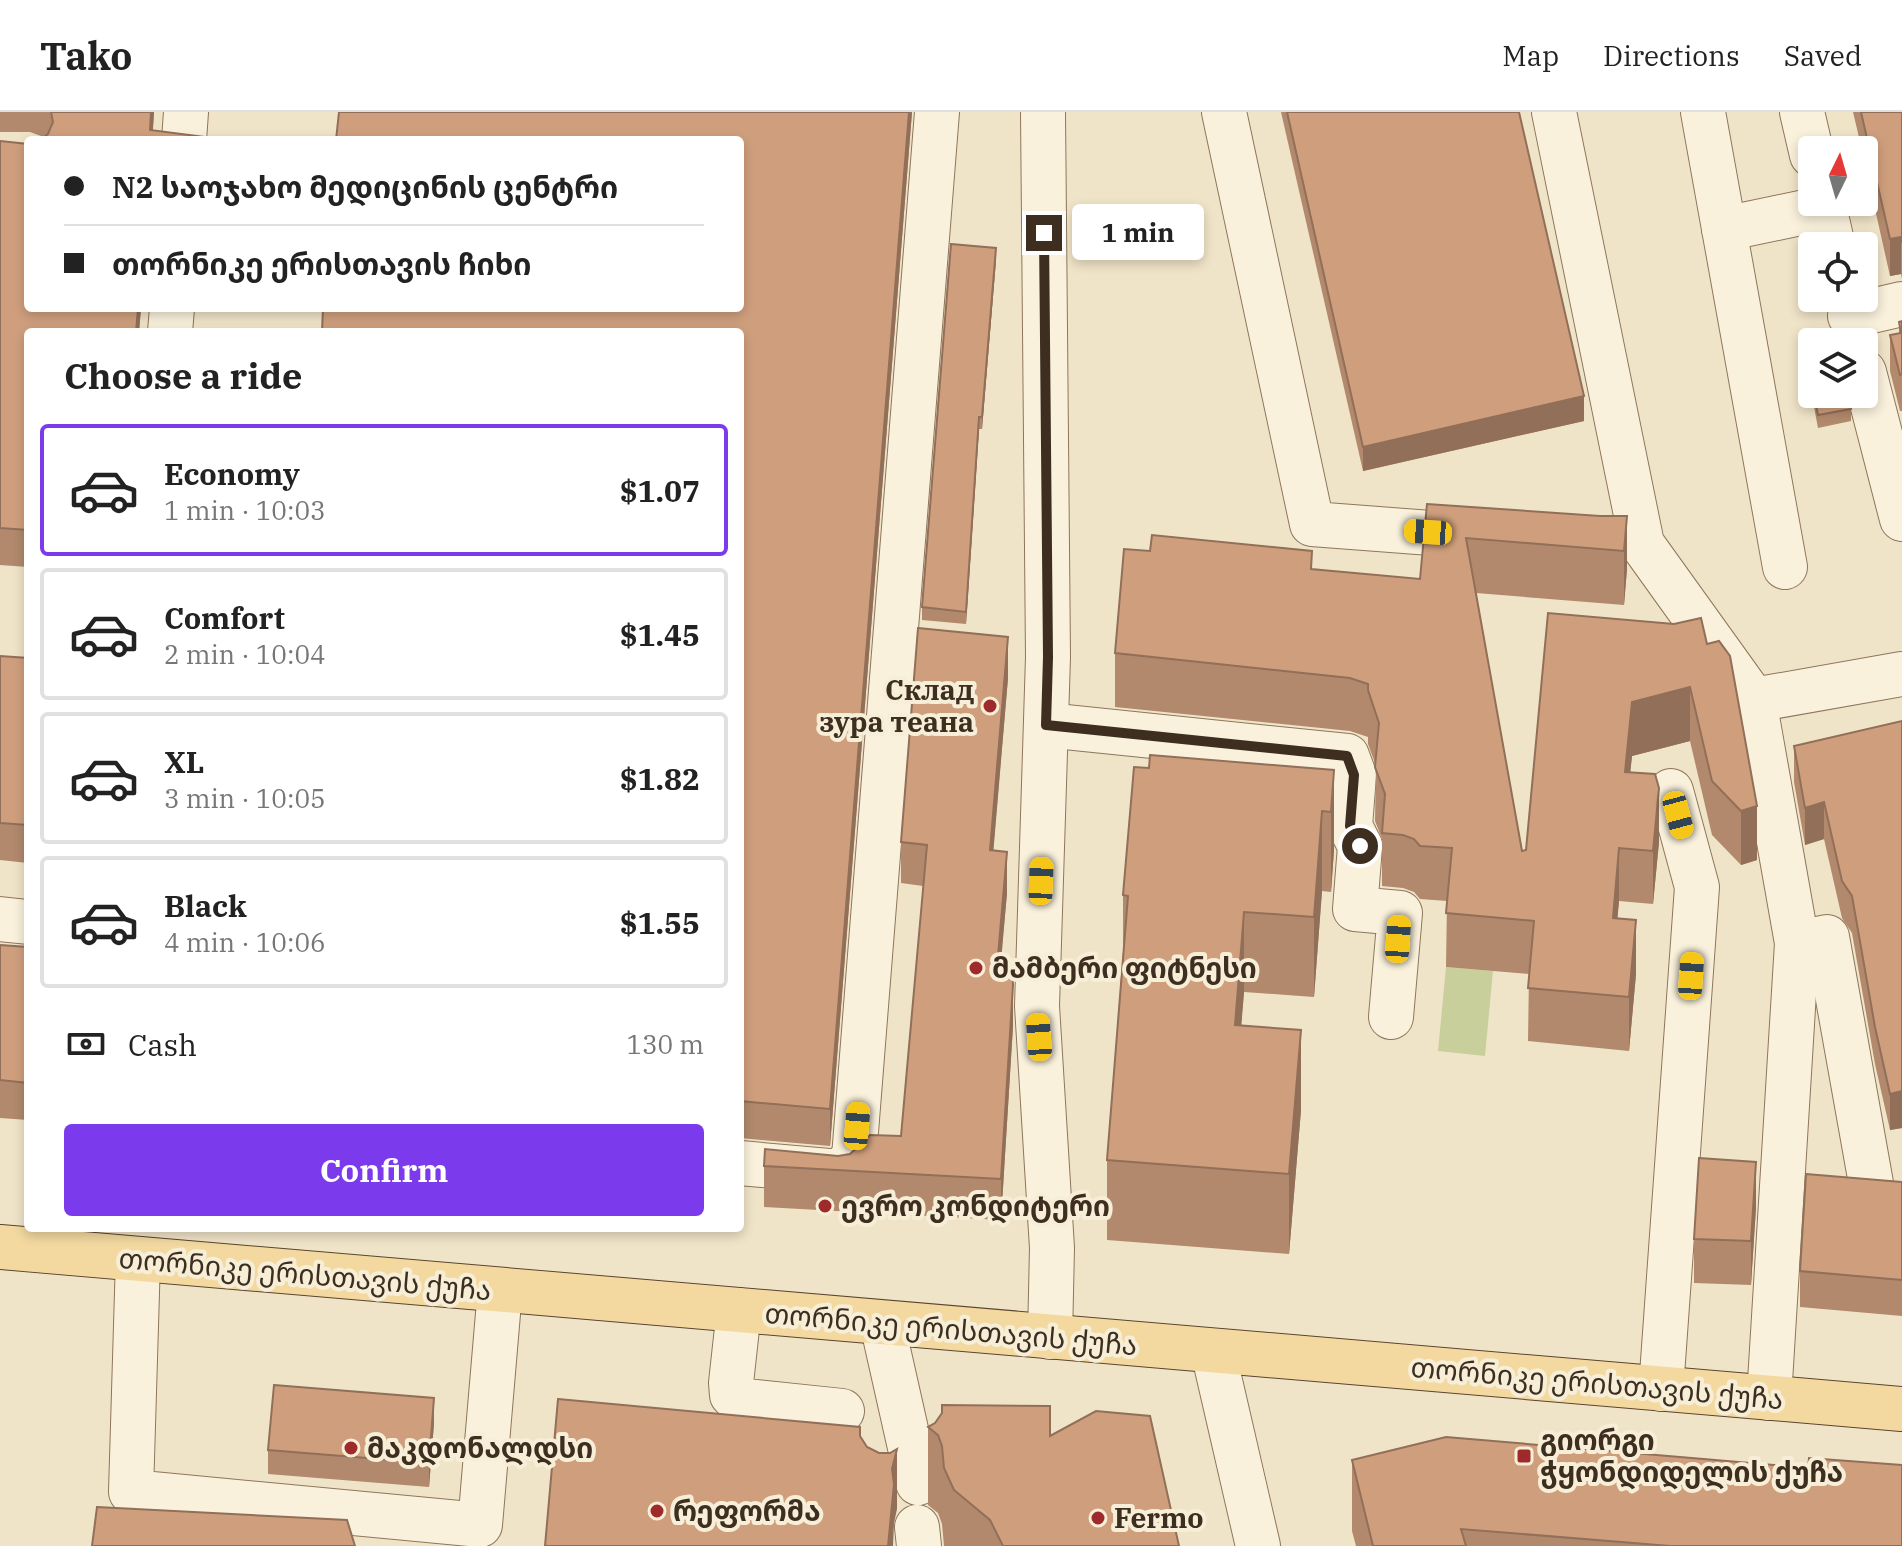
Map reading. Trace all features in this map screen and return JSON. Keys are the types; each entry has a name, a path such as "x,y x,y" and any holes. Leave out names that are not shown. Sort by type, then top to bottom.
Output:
{"main road":[{"name":"თორნიკე ერისთავის ქუჩა","path":"0,1247 1902,1409"}],"street":[{"path":"184,136 186,112"},
{"path":"744,1163 840,1172 854,1157 937,112"},
{"path":"1043,112 1048,657 1037,1006 1052,1248 1050,1337"},
{"path":"1224,112 1312,524 1526,540"},
{"path":"1554,112 1622,545 1754,700 1797,943 1769,1398"},
{"path":"1703,112 1785,567"},
{"path":"1802,112 1808,136"},
{"path":"1724,229 1827,219"},
{"path":"1851,319 1902,304"},
{"path":"1873,408 1902,519"},
{"path":"895,642 941,646"},
{"path":"1002,652 1048,657"},
{"path":"1754,700 1902,674"},
{"path":"1046,725 1347,756 1354,775 1350,826 1360,846 1355,909 1400,913 1391,1017"},
{"path":"1661,1389 1697,887 1671,791"},
{"path":"0,919 24,922"},
{"path":"1797,943 1827,937 1872,1189"},
{"path":"138,1259 131,1492 480,1525 500,1290"},
{"path":"739,1310 731,1383 732,1395 737,1400 842,1411"},
{"path":"882,1323 903,1410 901,1486"},
{"path":"1213,1351 1258,1546"}],"green space":[{"path":"1446,967 1493,971 1485,1056 1438,1051"}],"building":[{"path":"51,112 151,112 150,130 197,136 46,136 53,122"},
{"path":"339,112 909,112 830,1109 744,1101 744,328 322,328 323,312 744,312 744,136 336,136"},
{"path":"1287,112 1519,112 1584,396 1363,447"},
{"path":"1861,112 1902,112 1902,243 1901,237 1890,239 1878,186 1878,136 1866,136"},
{"path":"0,141 24,144 24,312 138,312 136,328 24,328 24,530 0,528"},
{"path":"951,244 996,248 982,417 979,417 966,612 922,607"},
{"path":"1902,321 1900,375 1890,335 1901,333 1899,322"},
{"path":"1817,408 1851,409 1818,415"},
{"path":"1427,504 1627,516 1624,551 1466,538 1522,851 1526,850 1548,613 1674,624 1701,618 1707,644 1719,641 1730,656 1757,806 1741,811 1712,781 1690,687 1632,702 1625,772 1655,774 1659,788 1653,851 1619,848 1613,918 1636,920 1629,997 1528,988 1534,921 1446,913 1452,848 1420,846 1414,839 1403,835 1382,833 1385,794 1375,767 1379,723 1368,684 1350,678 1115,653 1124,549 1150,551 1152,535 1312,551 1311,569 1420,579"},
{"path":"918,628 1008,637 990,850 1007,852 997,967 1012,968 1013,985 1001,1179 764,1166 765,1149 838,1156 850,1154 870,1135 901,1136 927,845 901,842"},
{"path":"0,656 24,658 24,825 0,823"},
{"path":"1902,721 1902,1091 1890,1094 1852,896 1842,881 1824,802 1805,808 1794,746"},
{"path":"1150,755 1334,770 1331,812 1322,811 1314,917 1244,912 1235,1025 1301,1030 1289,1174 1107,1160 1128,896 1123,895 1134,767 1149,768"},
{"path":"0,945 24,947 24,1083 0,1080"},
{"path":"1699,1158 1756,1162 1751,1241 1694,1239"},
{"path":"1806,1174 1902,1182 1902,1280 1800,1271"},
{"name":"მაკდონალდსი","path":"274,1385 434,1398 429,1463 268,1450"},
{"path":"558,1399 860,1427 860,1436 867,1447 879,1453 897,1449 892,1469 894,1484 888,1546 545,1546"},
{"path":"942,1405 1050,1406 1050,1436 1096,1411 1150,1416 1179,1546 1003,1546 990,1520 954,1490 944,1468 938,1435 928,1427 942,1413"},
{"path":"1446,1437 1808,1468 1809,1458 1902,1465 1902,1546 1670,1546 1461,1529 1466,1546 1373,1546 1352,1460"},
{"path":"97,1507 347,1520 355,1546 92,1546"}],"place":[{"name":"Склад зура теана","path":"990,706"},
{"name":"მამბერი ფიტნესი","path":"976,968"},
{"name":"ევრო კონდიტერი","path":"825,1206"},
{"name":"მაკდონალდსი","path":"351,1448"},
{"name":"გიორგი ჭყონდიდელის ქუჩა","path":"1524,1456"},
{"name":"რეფორმა","path":"657,1511"},
{"name":"Fermo","path":"1098,1518"}],"route":[{"path":"1044,233 1046,725 1347,756 1354,775 1350,826 1360,846"}]}
